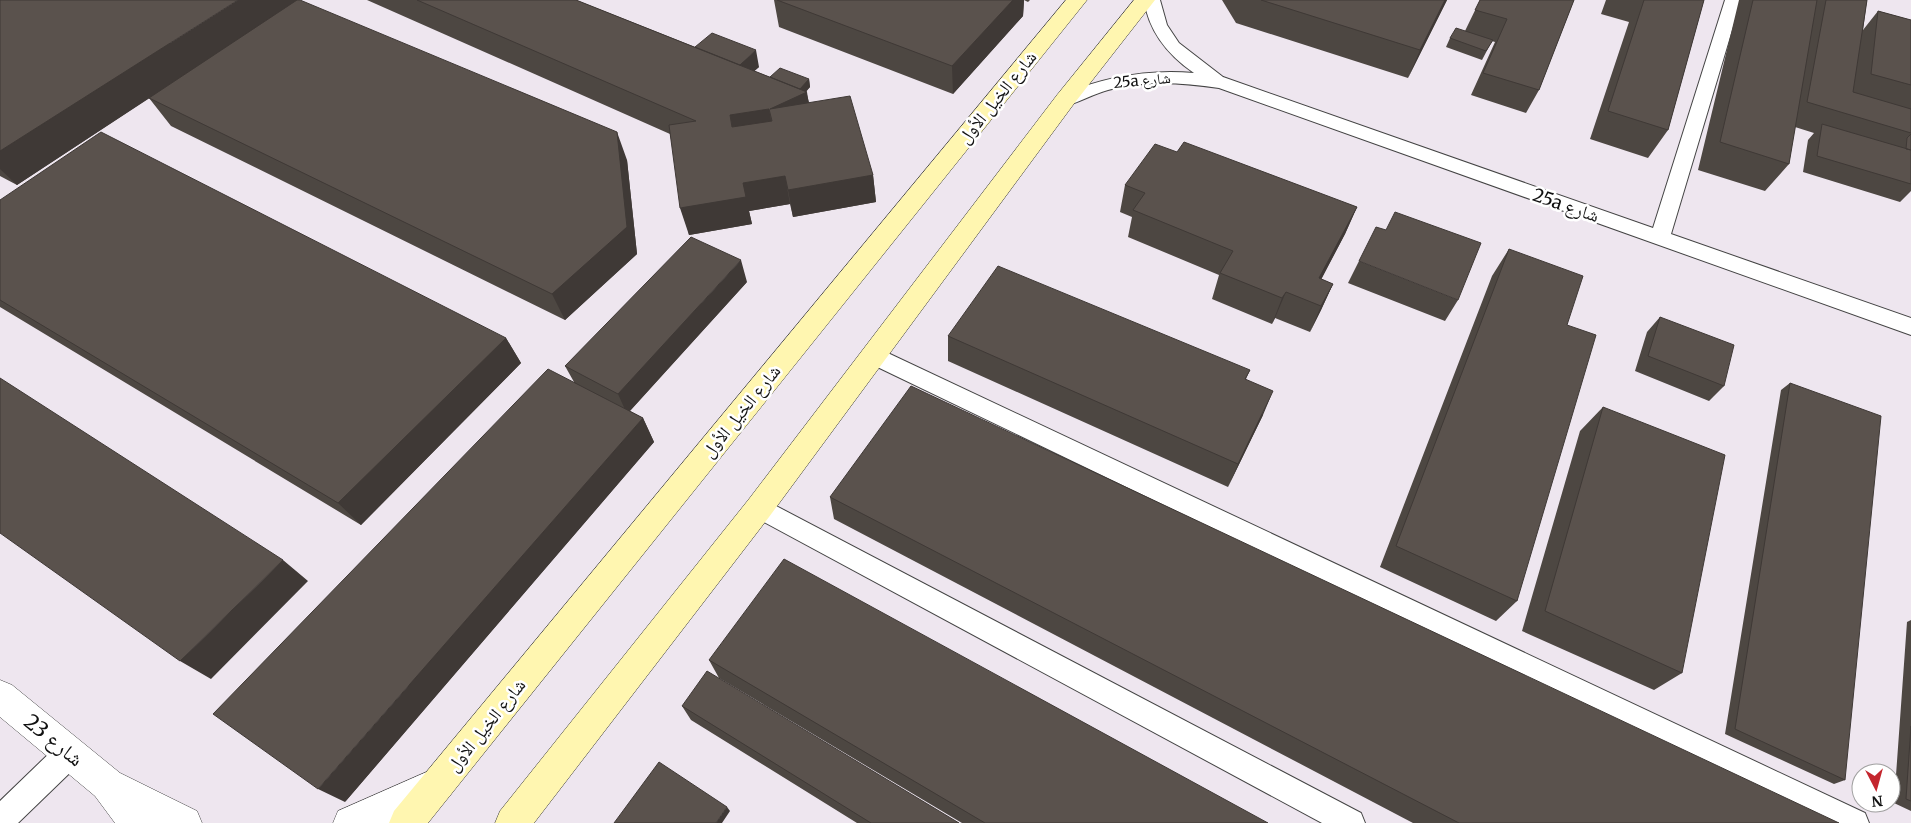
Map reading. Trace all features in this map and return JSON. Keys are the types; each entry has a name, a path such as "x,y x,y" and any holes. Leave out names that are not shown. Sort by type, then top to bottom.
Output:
{"main road":[{"name":"شارع الخيل الأول","path":"406,823 1077,0"},
{"path":"512,823 759,508 875,356 1065,100 1144,0"}],"street":[{"name":"شارع 23","path":"0,696 107,784 137,823"},
{"name":"شارع 23","path":"107,784 185,823"},
{"path":"350,823 438,784"}],"lane":[{"name":"25a شارع","path":"1152,0 1158,24 1168,40 1182,56 1200,70 1222,83 1911,327"},
{"path":"1660,238 1733,0"},
{"name":"25a شارع","path":"1065,100 1105,84 1150,77 1174,77 1222,83"},
{"path":"875,356 1855,823"},
{"path":"759,508 1351,823"},
{"path":"0,821 70,753"}],"shaded area":[{"path":"0,0 1911,0 1911,823 0,823"}],"building":[{"path":"0,0 238,0 0,151"},
{"path":"297,0 617,132 627,227 552,294 149,98"},
{"path":"417,0 576,0 807,92 770,109 850,96 873,175 788,190 785,176 743,183 746,197 680,208 669,125 696,121","holes":["769,109 772,121 732,127 730,115"]},
{"path":"777,0 1013,0 952,66"},
{"path":"1261,0 1445,0 1420,50"},
{"path":"1480,0 1574,0 1539,90 1483,73 1507,19 1475,10"},
{"path":"1644,0 1704,0 1668,130 1608,111"},
{"path":"1753,0 1817,0 1789,164 1720,142"},
{"path":"1826,0 1867,0 1853,92 1911,109 1911,133 1807,102"},
{"path":"1878,11 1911,20 1911,85 1871,74"},
{"path":"1456,28 1493,40 1486,51 1450,38"},
{"path":"712,33 756,50 740,65 695,47"},
{"path":"780,68 809,79 800,89 770,77"},
{"path":"1822,124 1911,150 1911,184 1817,156"},
{"path":"101,132 506,338 338,503 0,300 0,200"},
{"path":"1911,134 1911,150 1906,149 1907,138"},
{"path":"1184,142 1357,207 1319,278 1333,284 1321,306 1286,292 1282,298 1220,273 1233,251 1133,210 1145,193 1125,185 1155,144 1177,152"},
{"path":"1395,212 1481,243 1458,300 1359,261 1376,227 1386,230"},
{"path":"691,237 741,260 618,394 565,366"},
{"path":"1509,249 1583,276 1567,325 1596,335 1517,601 1396,546"},
{"path":"998,266 1250,370 1245,379 1273,391 1238,464 948,336"},
{"path":"1660,317 1734,345 1724,386 1648,356"},
{"path":"548,369 643,418 318,789 213,714"},
{"path":"0,378 283,560 180,661 0,533"},
{"path":"1790,383 1881,416 1845,780 1735,729"},
{"path":"911,386 1839,823 1459,823 830,497"},
{"path":"1603,407 1725,455 1682,673 1545,611"},
{"path":"784,559 1268,823 985,823 709,660"},
{"path":"707,671 959,823 871,823 682,706"},
{"path":"1911,726 1911,801 1906,799"},
{"path":"659,762 727,807 716,823 614,823"}]}
